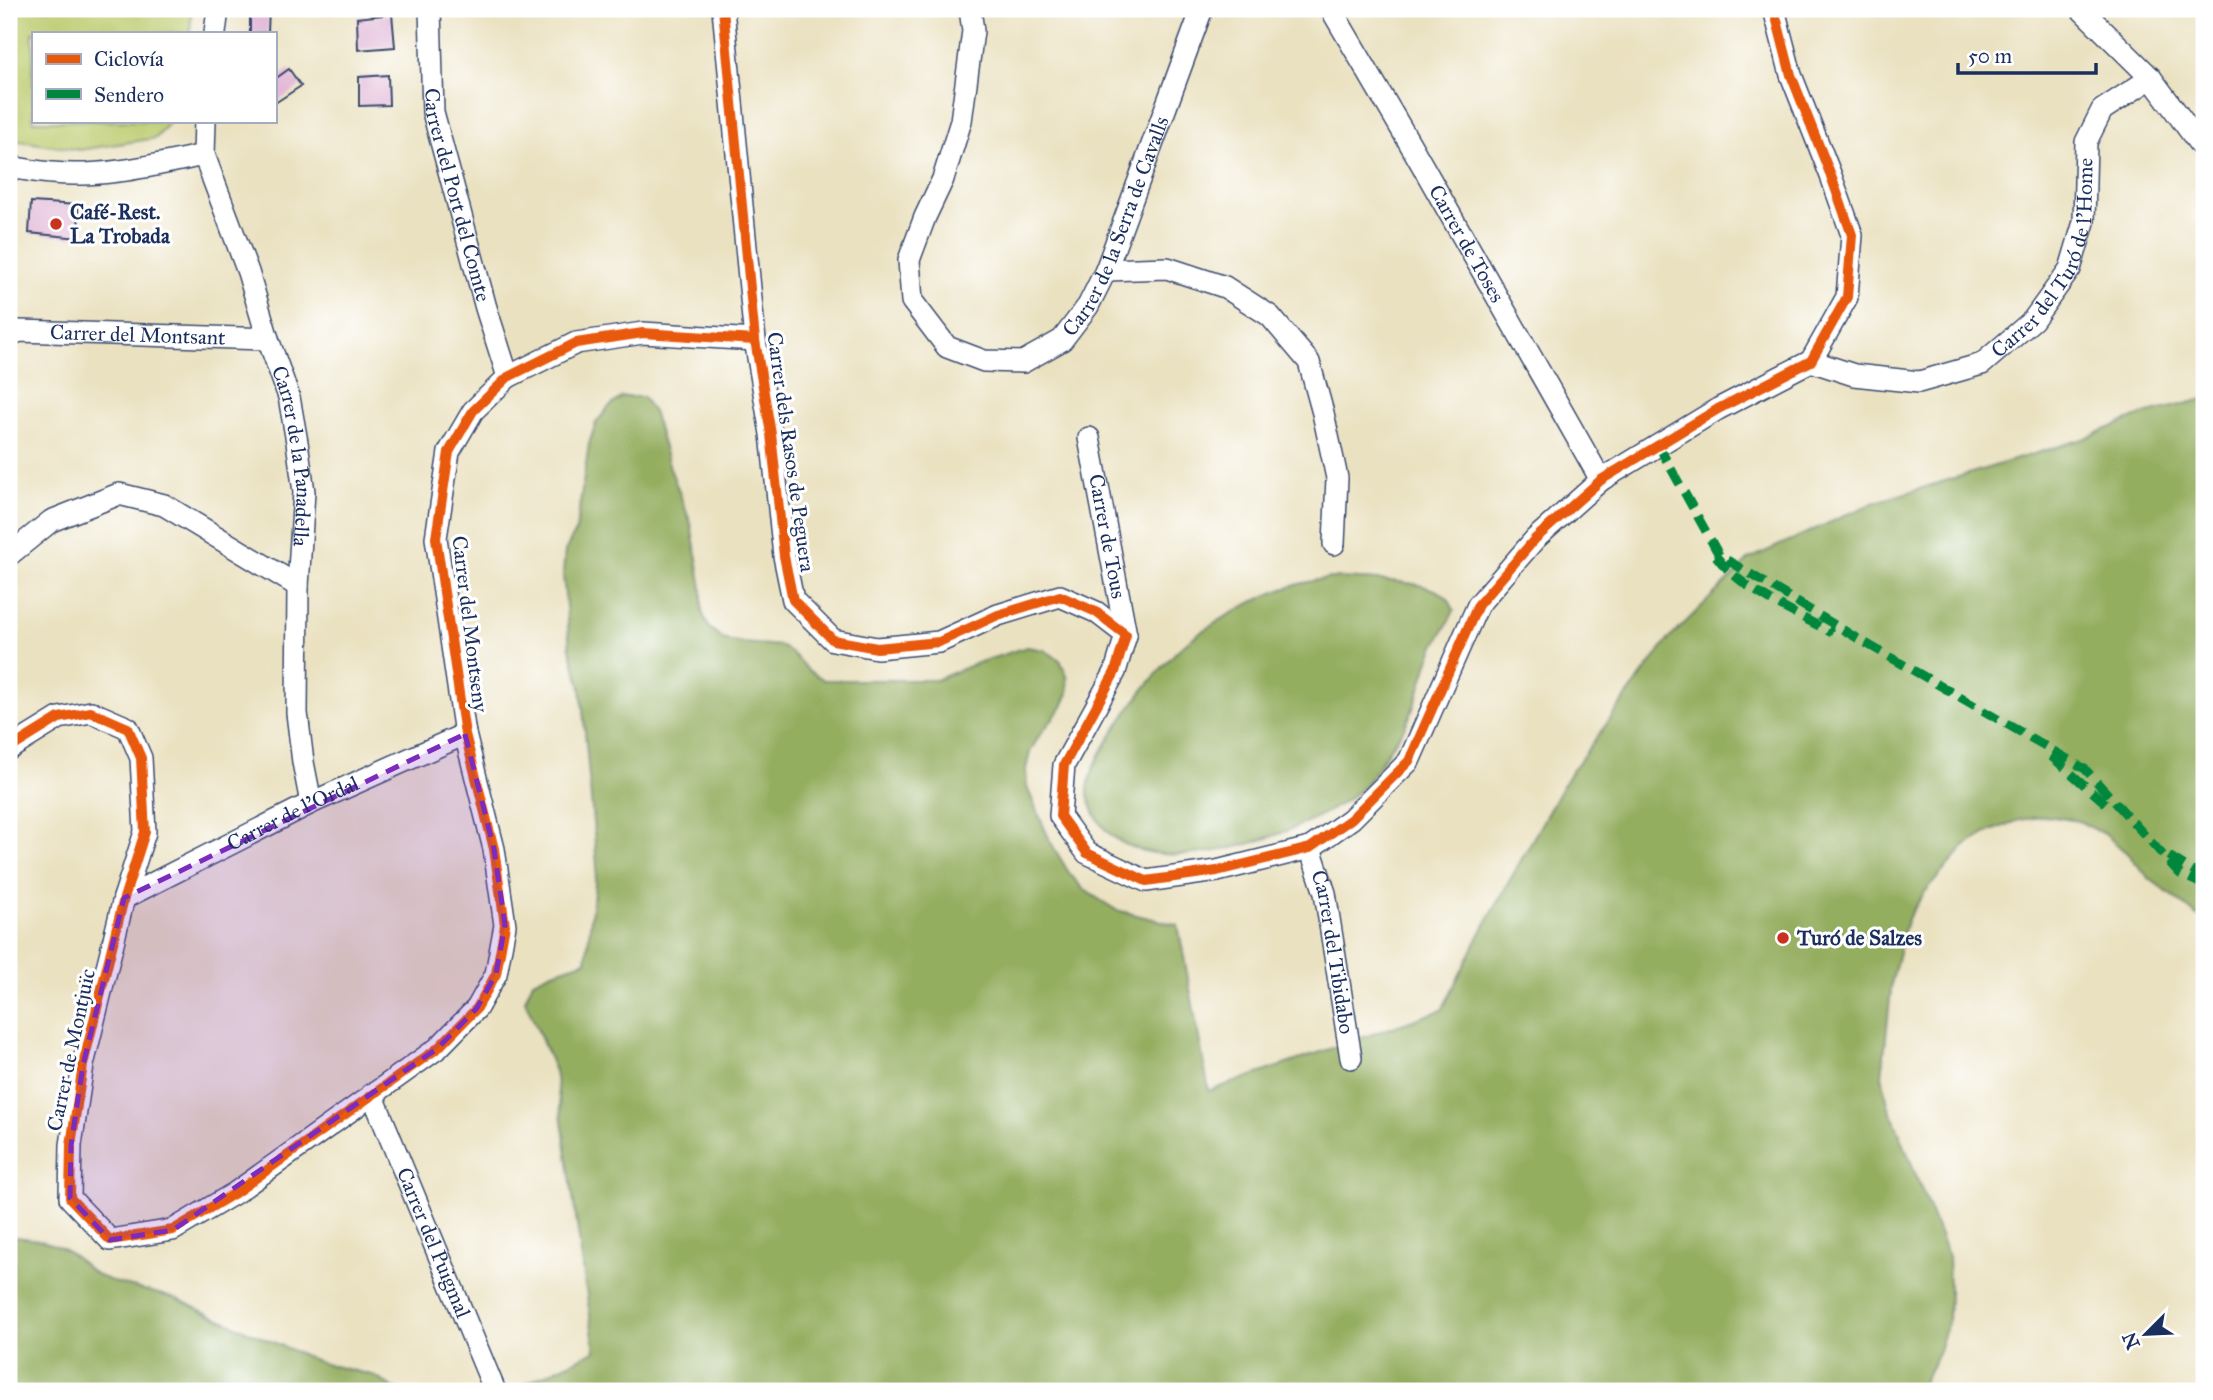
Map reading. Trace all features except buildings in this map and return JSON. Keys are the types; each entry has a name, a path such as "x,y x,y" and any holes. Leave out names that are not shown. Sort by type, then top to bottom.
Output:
{"street":[{"path":"215,32 218,9"},
{"name":"Carrer del Port del Comte","path":"430,9 433,112 486,307 508,377"},
{"name":"Carrer dels Rasos de Peguera","path":"723,9 755,340 771,434 784,555 793,600 833,640 877,648 939,642 998,615 1060,596 1097,612 1126,635"},
{"name":"Carrer de la Serra de Cavalls","path":"970,9 973,31 961,121 943,179 909,260 912,301 947,347 984,361 1023,362 1062,340 1088,306 1106,270 1202,9"},
{"name":"Carrer de Toses","path":"1331,9 1601,480"},
{"path":"1126,635 1115,672 1065,765 1060,816 1087,853 1146,881 1217,871 1310,848 1351,819 1409,761 1478,605 1535,539 1601,480 1718,409 1811,361 1847,297 1852,235 1791,75 1774,9"},
{"path":"2081,9 2151,78 2204,150"},
{"name":"Carrer del Turó de l'Home","path":"1811,361 1854,375 1919,382 1982,364 2033,320 2070,269 2084,222 2086,142 2102,110 2151,78"},
{"name":"Carrer de la Panadella","path":"205,122 204,155 289,397 304,492 298,586 297,713 311,803"},
{"path":"9,167 54,173 101,172 204,155"},
{"path":"1106,270 1167,268 1225,287 1270,316 1309,362 1336,478 1334,544"},
{"name":"Carrer del Montsant","path":"9,336 19,331 268,339"},
{"name":"Carrer del Montseny","path":"372,1094 438,1048 477,1008 496,974 505,925 494,849 465,734 436,538 449,452 473,411 508,377 576,343 643,333 755,340"},
{"name":"Carrer de Tous","path":"1089,438 1126,635"},
{"path":"9,555 51,522 119,494 164,505 298,586"},
{"name":"Carrer de Montjuïc","path":"9,749 59,718 91,712 128,728 141,758 145,832 124,898 83,1065 71,1145 70,1198 110,1240 173,1230 234,1192 372,1094"},
{"name":"Carrer de l'Ordal","path":"124,898 311,803 465,734"},
{"name":"Carrer del Tibidabo","path":"1310,848 1325,894 1351,1058"},
{"name":"Carrer del Puigmal","path":"372,1094 495,1391"}],"highlighted area":[{"path":"465,734 494,849 505,925 496,974 477,1008 438,1048 173,1230 110,1240 70,1198 71,1145 83,1065 124,898"}],"green space":[{"path":"9,9 192,9 190,32 32,32 32,122 170,122 156,138 80,150 13,140 9,135"},
{"path":"622,397 643,397 654,414 691,524 702,588 702,612 709,628 725,640 782,646 808,670 824,680 936,680 1027,647 1044,650 1060,660 1067,676 1068,693 1062,707 1030,752 1026,769 1027,787 1050,841 1069,873 1083,889 1116,910 1178,925 1209,1091 1442,1010 1482,930 1567,778 1668,640 1749,559 1873,503 2083,439 2141,415 2204,399 2204,921 2149,878 2128,854 2106,835 2079,821 2048,816 2019,820 1989,832 1965,846 1924,893 1907,920 1892,980 1882,1075 1888,1104 1948,1256 1949,1291 1948,1320 1939,1351 1918,1391 510,1391 595,1351 555,1071 525,1000 533,981 586,961 597,866 581,688 570,649 563,574 565,551 576,530 589,444 596,423 608,408"},
{"path":"1331,578 1391,581 1423,586 1445,596 1454,610 1433,651 1409,718 1366,784 1338,805 1305,823 1265,839 1223,850 1182,855 1144,851 1113,837 1093,810 1088,795 1090,779 1110,737 1160,670 1190,639 1241,608 1299,584"},
{"path":"9,1237 52,1244 101,1277 176,1299 321,1363 372,1375 399,1391 9,1391"}],"marked path":[{"path":"1658,445 1719,555 2085,769 2180,874 2204,885"},
{"path":"1716,556 1739,580 1754,590 1832,633"},
{"path":"2051,756 2112,809"},
{"path":"2169,856 2204,878"}],"cycle path":[{"path":"723,9 755,340 771,434 784,556 793,600 833,640 877,648 939,642 998,615 1060,596 1096,612 1126,635 1115,672 1064,765 1060,816 1087,853 1146,881 1217,871 1310,848 1351,819 1409,761 1478,605 1535,539 1601,480 1718,409 1811,361 1847,297 1852,235 1791,75 1774,9"},
{"path":"9,749 59,718 91,712 128,728 141,758 145,832 124,898 83,1065 71,1145 70,1198 110,1240 173,1230 235,1193 438,1048 477,1008 496,974 505,925 494,849 465,734 436,538 449,452 473,411 508,377 576,343 643,333 755,340"}],"place":[{"name":"Café-Rest. La Trobada","path":"56,224"},
{"name":"Turó de Salzes","path":"1783,938"}]}
